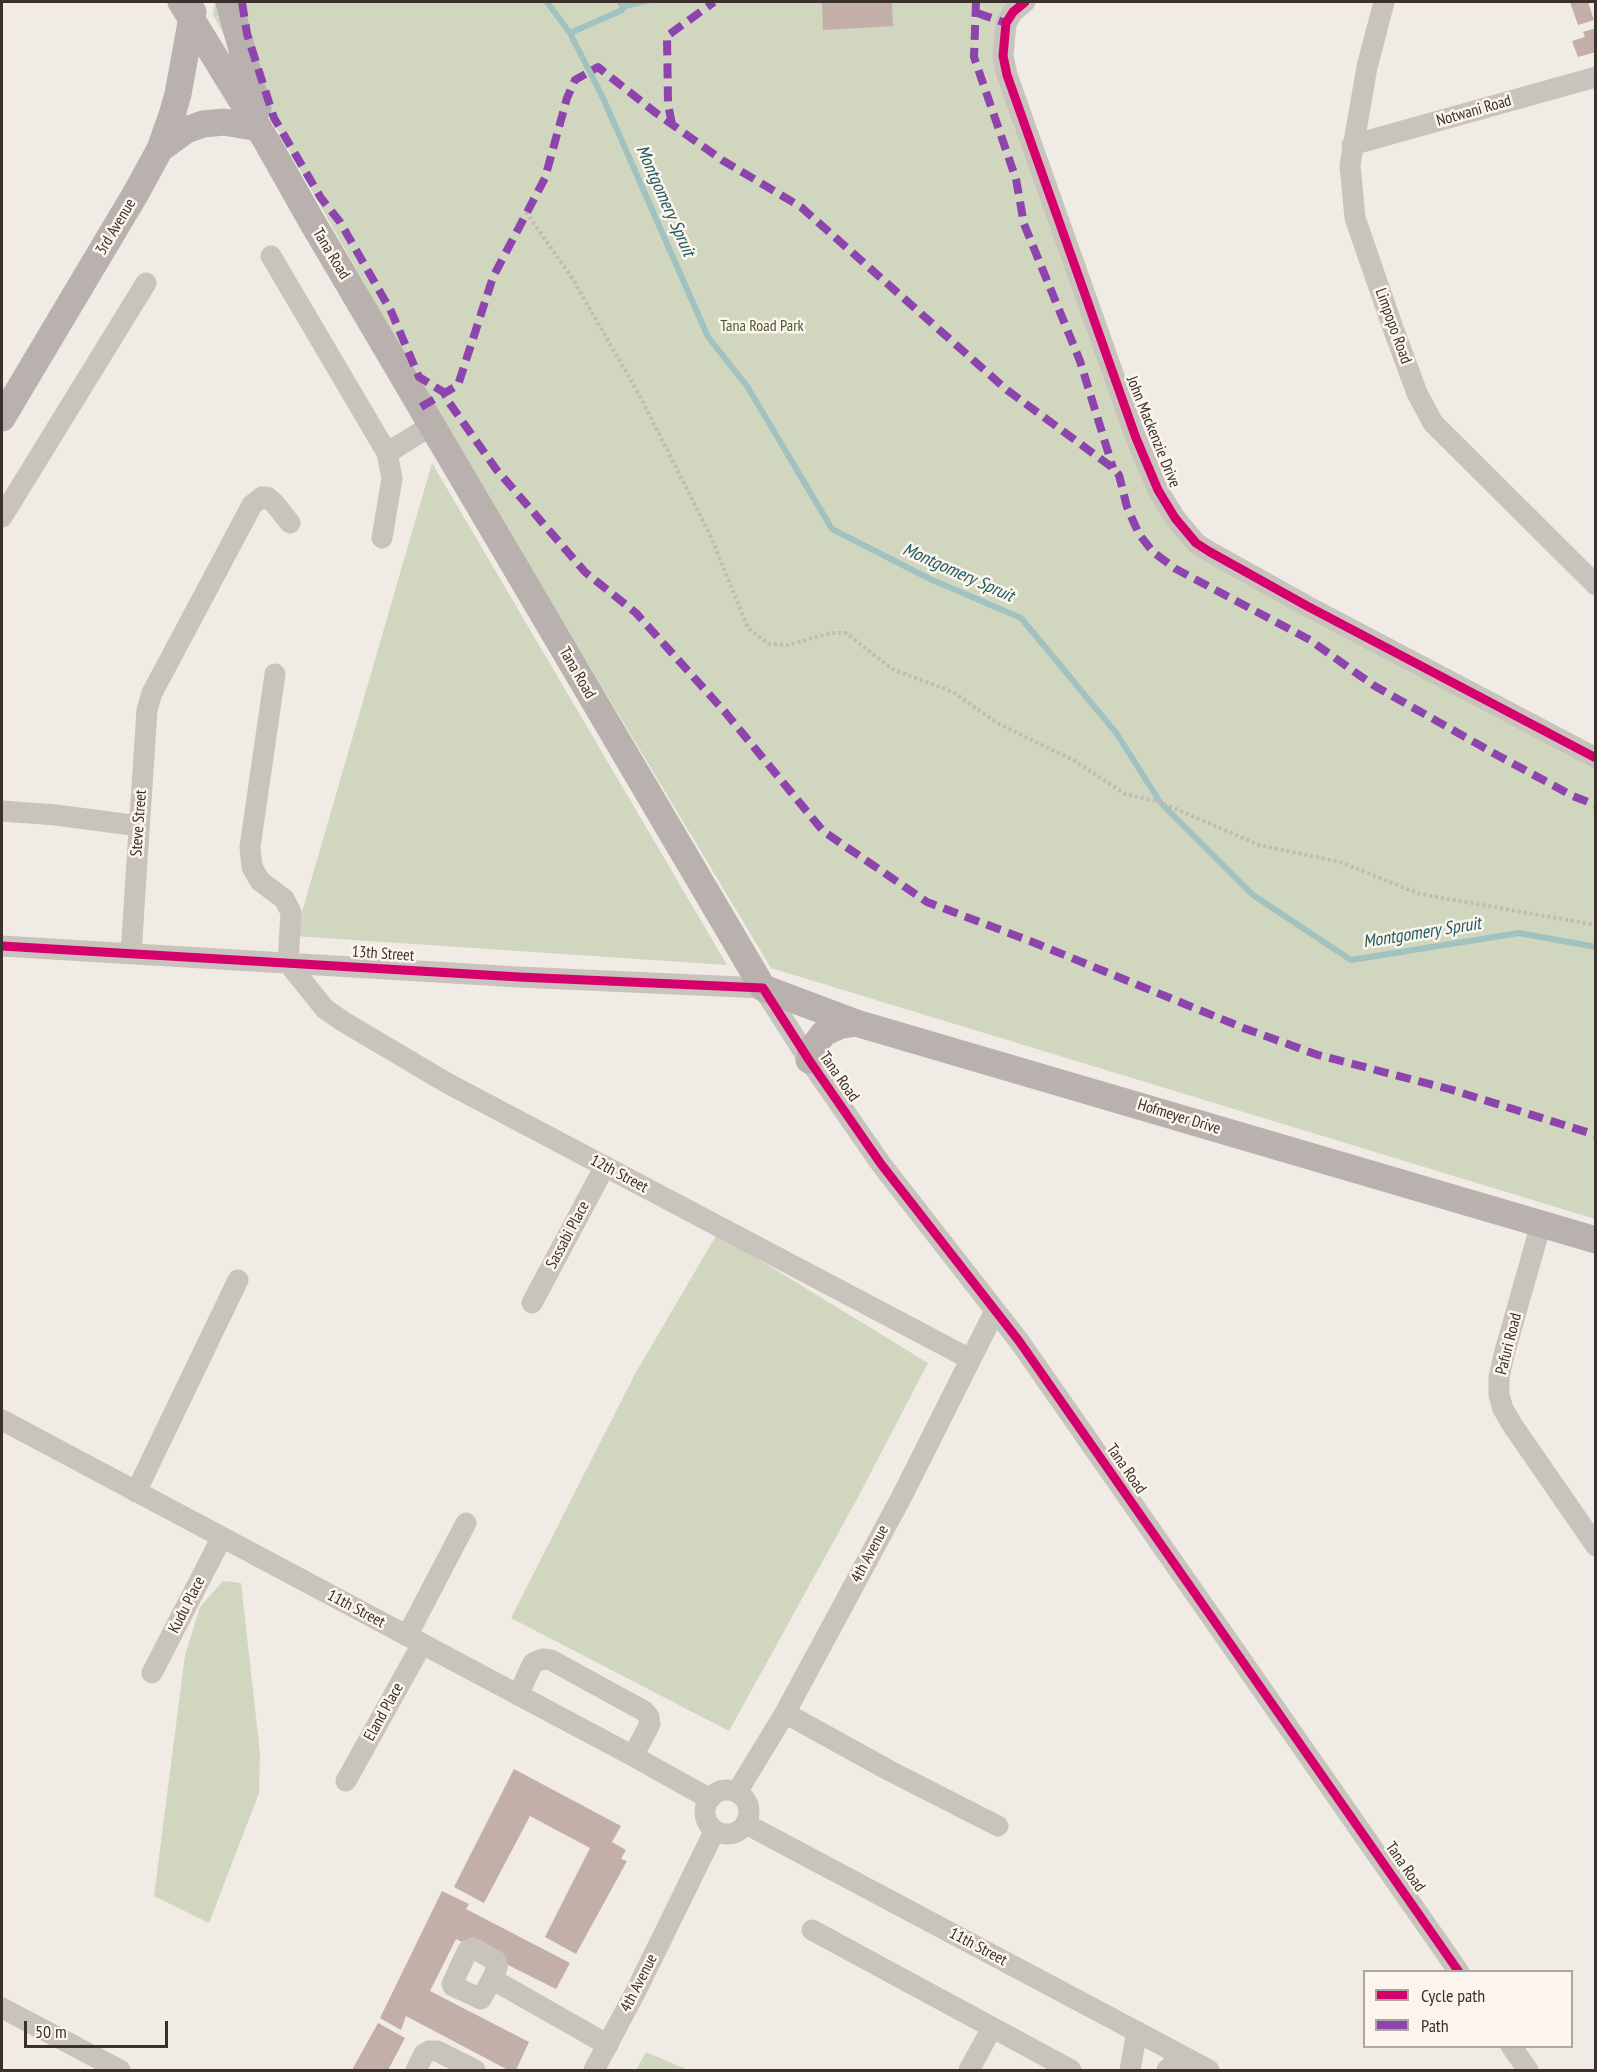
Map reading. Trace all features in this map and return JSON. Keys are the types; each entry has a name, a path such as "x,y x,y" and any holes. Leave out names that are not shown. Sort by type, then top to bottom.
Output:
{"main road":[{"path":"229,2 263,135"},
{"name":"Tana Road","path":"189,7 311,220 763,988"},
{"name":"3rd Avenue","path":"2,418 136,194 160,149 178,94 189,7"},
{"path":"160,149 186,130 203,124 224,122 263,135"},
{"name":"Hofmeyer Drive","path":"763,988 856,1023 1596,1240"},
{"path":"809,1060 817,1040 824,1033 841,1024 856,1023"}],"street":[{"name":"John Mackenzie Drive","path":"1025,2 1013,12 1006,23 1003,56 1007,75 1136,438 1158,490 1175,518 1196,543 1210,552 1307,606 1596,758"},
{"name":"Limpopo Road","path":"1384,2 1367,67 1350,165 1355,218 1397,339 1424,409 1433,423 1596,585"},
{"name":"Notwani Road","path":"1352,145 1596,77"},
{"path":"271,256 387,453 392,478 382,538"},
{"path":"2,517 146,283"},
{"path":"387,453 432,425"},
{"name":"Steve Street","path":"131,953 147,710 152,693 252,505 262,496 267,497 290,523"},
{"path":"275,674 250,847 252,867 260,881 284,899 291,912 288,963"},
{"path":"2,811 56,815 139,826"},
{"name":"13th Street","path":"2,946 519,977 763,988"},
{"name":"12th Street","path":"288,963 316,1000 344,1023 447,1083 970,1359"},
{"name":"Tana Road","path":"763,988 880,1164 1033,1361 1458,1970"},
{"name":"Sassabi Place","path":"532,1303 604,1166"},
{"name":"Pafuri Road","path":"1541,1224 1505,1351 1499,1377 1499,1395 1503,1409 1513,1426 1596,1546"},
{"path":"136,1492 238,1280"},
{"name":"4th Avenue","path":"736,1792 784,1713 901,1497 995,1311"},
{"name":"11th Street","path":"2,1420 710,1799"},
{"name":"Eland Place","path":"346,1781 415,1640 466,1523"},
{"name":"Kudu Place","path":"152,1673 222,1538"},
{"path":"518,1695 533,1663 543,1659 551,1660 644,1711 650,1724 633,1756"},
{"path":"784,1713 998,1826"},
{"path":"722,1791 736,1792 747,1803 746,1824 741,1829 728,1834 715,1830 710,1825 705,1812 710,1799 722,1791"},
{"name":"11th Street","path":"746,1824 1137,2031 1174,2063 1209,2070"},
{"name":"4th Avenue","path":"594,2070 715,1830"},
{"path":"812,1930 992,2028 1036,2062 1071,2070"},
{"path":"492,1979 608,2045"},
{"path":"2,2008 120,2070"},
{"path":"969,2070 992,2028"},
{"path":"1130,2070 1137,2031"},
{"path":"1512,2048 1528,2070"},
{"path":"416,2070 424,2054 436,2051 475,2070"}],"path":[{"path":"526,212 572,278 641,398 711,537 748,628 769,644 788,645 830,633 846,633 892,669 953,692 997,723 1075,761 1125,794 1160,802 1259,845 1340,861 1420,894 1596,925"}],"green space":[{"name":"Tana Road Park","path":"215,2 1025,2 1009,49 1157,482 1200,543 1595,748 1595,1219 771,968 431,402 213,15"},
{"path":"432,463 727,965 295,936"},
{"path":"717,1234 928,1363 857,1499 729,1731 511,1618 635,1374"},
{"path":"223,1581 241,1583 260,1753 259,1793 209,1923 154,1896 185,1655 200,1607"},
{"path":"646,2052 688,2070 636,2070"}],"water":[{"path":"616,2 654,2 622,10"}],"building":[{"path":"822,2 892,2 893,26 823,30"},
{"path":"1570,2 1588,2 1594,20 1578,25"},
{"path":"1596,28 1596,52 1578,57 1572,41 1585,37 1583,32"},
{"path":"514,1769 621,1826 612,1842 626,1850 621,1859 627,1861 576,1954 545,1937 590,1848 530,1816 484,1903 454,1887"},
{"path":"442,1891 469,1904 466,1909 570,1963 556,1989 456,1939 430,1991 529,2042 516,2070 508,2070 406,2016 401,2030 380,2018"},
{"path":"378,2023 405,2038 388,2070 352,2070"}],"waterway":[{"path":"547,2 570,33 622,10 625,2"},
{"name":"Montgomery Spruit","path":"570,33 603,98 708,337 747,386 832,529 930,579 1021,618 1117,734 1160,802 1253,895 1351,960 1519,933 1596,947"}],"marked path":[{"path":"242,2 247,34 274,118 321,198 340,222 391,311 419,377 445,393 448,401 496,469 585,572 636,613 725,712 823,831 927,902 1030,941 1246,1029 1318,1055 1449,1089 1596,1135"},
{"path":"672,124 668,104 667,36 714,2"},
{"path":"976,2 974,57 1016,179 1024,224 1080,361 1113,468"},
{"path":"977,13 1006,23"},
{"path":"421,407 458,385 493,277 545,178 567,98 575,80 598,67 656,113 722,160 801,207 1007,390 1113,468 1119,475 1127,507 1139,534 1153,552 1176,569 1310,640 1373,685 1573,796 1596,805"}],"cycle path":[{"path":"1025,2 1013,12 1006,23 1003,56 1007,75 1136,438 1158,490 1175,518 1196,543 1210,552 1307,606 1596,758"},
{"path":"2,946 519,977 763,988 809,1060 881,1164 1019,1341 1458,1970"}]}
